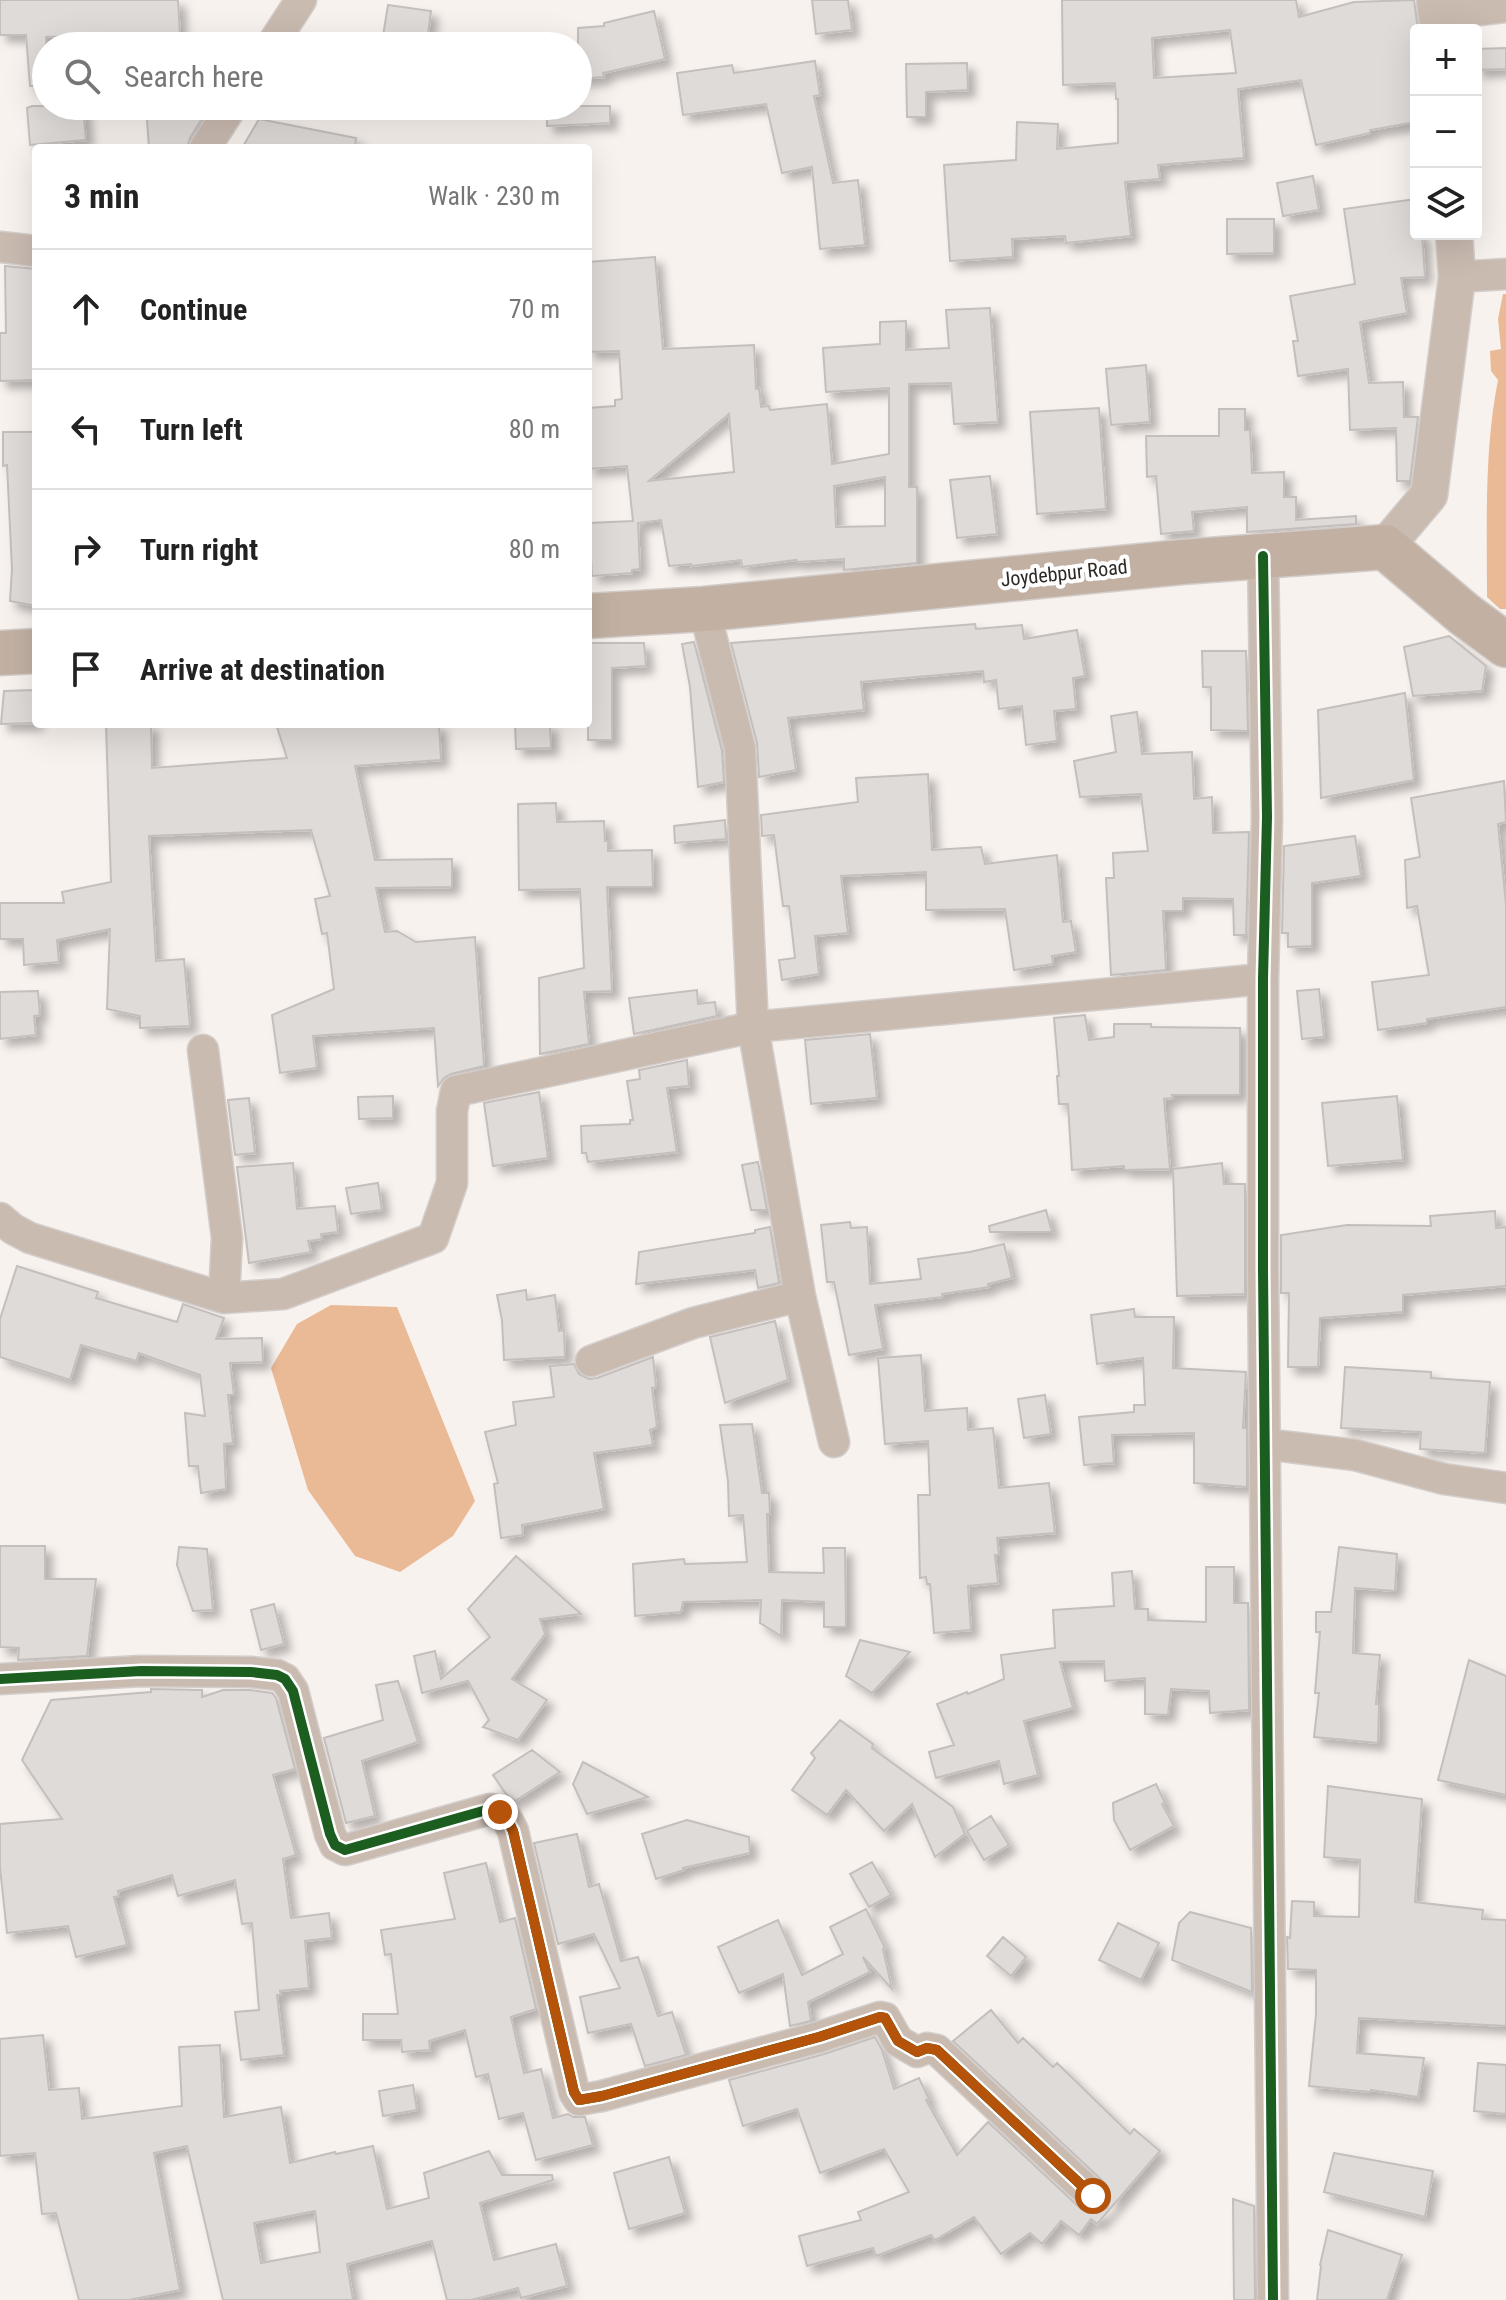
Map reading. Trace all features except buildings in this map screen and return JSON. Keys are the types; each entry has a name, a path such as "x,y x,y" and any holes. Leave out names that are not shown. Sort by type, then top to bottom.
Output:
{"main road":[{"name":"Joydebpur Road","path":"592,616 704,609 1182,562 1385,547"},
{"path":"1385,547 1506,645"},
{"path":"0,653 32,651"}],"street":[{"path":"280,32 301,0"},
{"path":"1437,15 1506,7"},
{"path":"208,144 223,120"},
{"path":"1385,547 1429,495 1457,277 1454,240"},
{"path":"0,247 32,251"},
{"path":"1457,277 1506,274"},
{"path":"1263,556 1267,817 1263,979 1265,1444 1273,2300"},
{"path":"704,609 740,748 753,1027 800,1296 834,1442"},
{"path":"0,1218 30,1238 224,1298 283,1294 433,1238 452,1183 452,1111 456,1091 753,1027 1263,979"},
{"path":"203,1050 227,1238 224,1298"},
{"path":"591,1361 693,1323 800,1296"},
{"path":"1265,1444 1355,1455 1444,1479 1506,1488"},
{"path":"0,1679 141,1671 277,1675 285,1679 293,1691 330,1834 335,1845 345,1850 490,1809 500,1812 513,1831 574,2092 579,2100 819,2037 880,2017 885,2018 898,2041 917,2052 927,2048 937,2050 1093,2196"}],"shaded area":[{"path":"1503,294 1506,294 1506,609 1500,609 1487,597 1487,516 1490,434 1498,380 1491,371 1490,351 1501,349 1498,319"},
{"path":"331,1305 397,1307 475,1501 453,1536 400,1572 355,1556 308,1490 271,1368 297,1324"}],"cycle path":[{"path":"1263,556 1267,817 1263,979 1263,1269 1273,2300"},
{"path":"0,1679 141,1671 277,1675 285,1679 293,1691 330,1834 335,1845 345,1850 490,1809 502,1813 513,1831 574,2092 579,2100 819,2037 880,2017 885,2018 898,2041 917,2052 927,2048 937,2050 1093,2196"}],"route":[{"path":"500,1812 513,1831 574,2092 579,2100 819,2037 880,2017 885,2018 898,2041 917,2052 927,2048 937,2050 1093,2196"}]}
